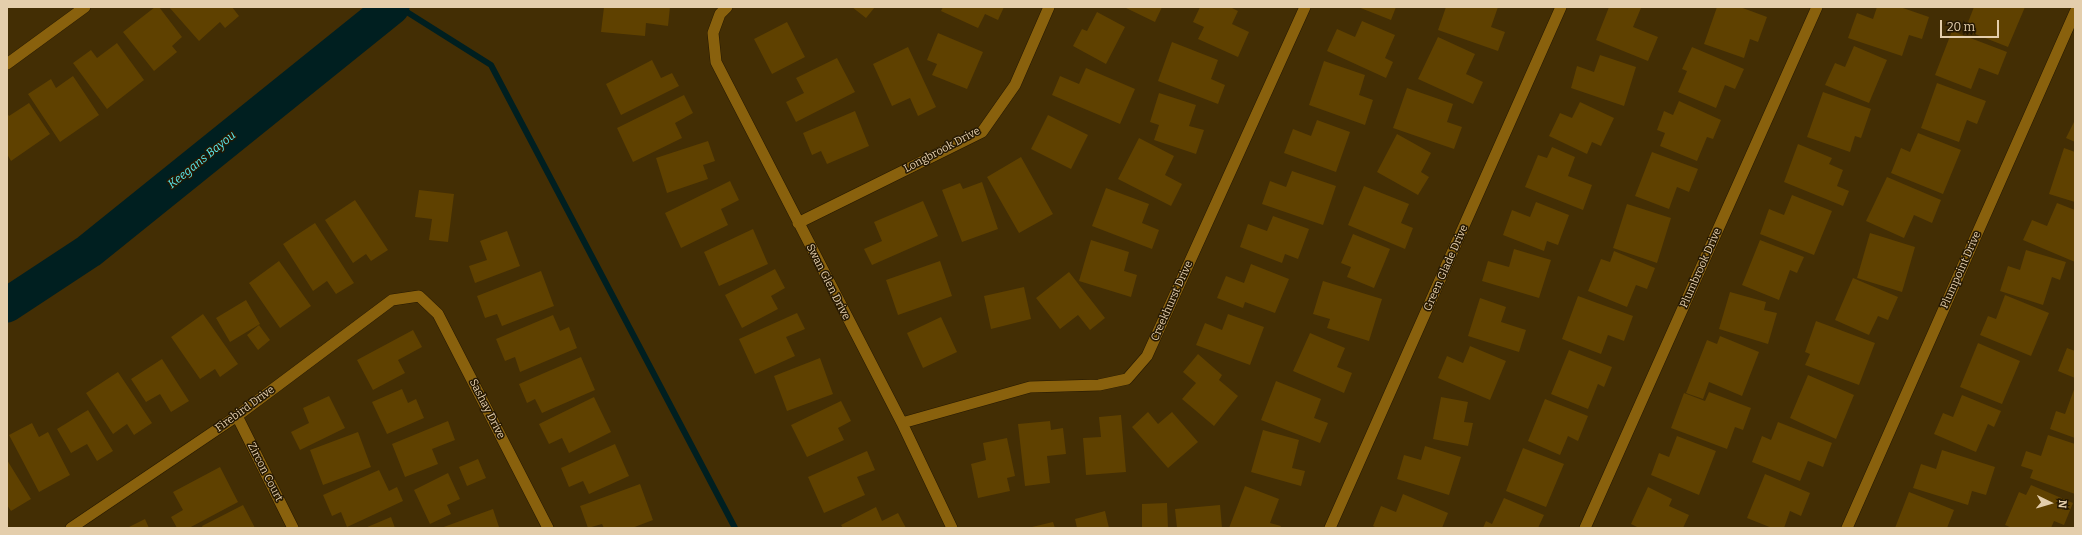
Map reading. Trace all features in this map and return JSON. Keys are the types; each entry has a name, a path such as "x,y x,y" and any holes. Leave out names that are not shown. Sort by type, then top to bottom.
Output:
{"street":[{"path":"7,64 85,7"},
{"name":"Swan Glen Drive","path":"726,7 720,14 713,33 716,62 902,423 952,528"},
{"name":"Longbrook Drive","path":"798,223 982,132 1015,85 1049,7"},
{"name":"Creekhurst Drive","path":"902,423 1030,387 1099,385 1127,379 1147,356 1305,7"},
{"name":"Green Glade Drive","path":"1330,528 1561,7"},
{"name":"Plumbrook Drive","path":"1585,528 1817,7"},
{"name":"Plumpoint Drive","path":"1847,528 2075,12"},
{"name":"Firebird Drive","path":"70,528 236,416 392,300 419,296"},
{"name":"Sashay Drive","path":"419,296 438,314 548,528"},
{"name":"Zircon Court","path":"236,416 293,528"}],"building":[{"path":"155,7 159,7 182,37 172,46 177,52 154,71 123,32"},
{"path":"169,7 232,7 239,16 225,28 220,22 199,41"},
{"path":"604,7 670,7 668,26 646,23 645,36 601,32"},
{"path":"852,7 875,7 866,18"},
{"path":"943,7 1004,7 998,20 985,14 978,28 941,11"},
{"path":"1124,7 1162,7 1155,22"},
{"path":"1200,7 1230,7 1238,11 1232,24 1249,32 1238,57 1198,39 1204,27 1193,22"},
{"path":"1358,7 1396,7 1391,20"},
{"path":"1446,7 1498,7 1491,27 1505,32 1498,51 1438,30"},
{"path":"1609,7 1641,8 1633,27 1658,37 1648,61 1596,40"},
{"path":"1717,7 1740,7 1767,17 1758,42 1750,39 1744,58 1704,44"},
{"path":"1877,7 1900,7 1929,17 1922,39 1909,35 1902,56 1848,38 1857,13 1873,19"},
{"path":"1974,7 2025,7 2008,47 1965,30"},
{"path":"1097,12 1125,27 1106,64 1073,46 1082,29 1087,31"},
{"path":"1362,21 1395,35 1385,58 1393,62 1386,78 1327,51 1337,29 1355,37"},
{"path":"787,22 805,57 772,74 754,39"},
{"path":"1952,31 2007,52 1998,75 1979,68 1971,89 1935,75"},
{"path":"938,33 983,52 967,89 932,75 937,64 927,60"},
{"path":"1438,37 1475,54 1466,74 1483,82 1473,104 1418,79"},
{"path":"1172,42 1218,60 1211,79 1225,85 1218,104 1158,81"},
{"path":"117,43 144,80 107,109 73,63 91,50 97,58"},
{"path":"1854,46 1887,60 1869,103 1825,85 1835,63 1845,67"},
{"path":"908,47 936,107 918,116 910,98 892,106 873,64"},
{"path":"1692,47 1744,69 1735,89 1725,85 1716,108 1678,92 1687,71 1682,69"},
{"path":"1600,55 1636,67 1624,106 1571,88 1577,66 1594,72"},
{"path":"837,58 855,92 796,122 786,102 804,93 796,78"},
{"path":"652,60 661,78 672,73 679,86 621,115 606,84"},
{"path":"1324,61 1365,75 1359,95 1373,100 1365,125 1309,105"},
{"path":"1086,68 1135,89 1120,124 1052,95 1060,76 1079,84"},
{"path":"73,76 99,115 60,142 28,94 51,79 56,88"},
{"path":"1937,83 1986,101 1977,124 1967,120 1959,142 1921,128"},
{"path":"1407,88 1453,104 1447,122 1462,127 1454,149 1393,128"},
{"path":"1823,92 1871,109 1861,138 1855,136 1850,152 1807,137"},
{"path":"1159,93 1196,105 1189,126 1204,130 1196,154 1154,140 1159,125 1150,122"},
{"path":"684,95 693,113 675,123 682,138 633,162 617,128"},
{"path":"1679,101 1721,120 1713,139 1707,137 1697,161 1660,146 1665,133 1657,130 1664,111 1673,115"},
{"path":"1580,102 1614,118 1601,146 1592,142 1587,154 1549,136 1560,113 1572,118"},
{"path":"29,103 50,134 11,161 7,154 7,113 9,116"},
{"path":"855,111 869,146 827,164 821,151 812,155 803,133"},
{"path":"1048,115 1088,135 1071,169 1031,149"},
{"path":"1317,120 1350,132 1336,172 1284,153 1293,129 1311,136"},
{"path":"2075,120 2075,142 2066,138"},
{"path":"1918,133 1961,150 1943,194 1891,173 1901,148 1910,152"},
{"path":"1397,134 1431,153 1421,172 1429,177 1418,195 1377,172"},
{"path":"1139,138 1174,156 1165,175 1182,184 1171,206 1118,179"},
{"path":"708,141 715,161 703,165 708,179 667,193 656,158"},
{"path":"1798,144 1832,158 1829,164 1843,170 1837,186 1849,191 1843,206 1784,182"},
{"path":"1552,147 1575,157 1568,176 1592,185 1583,210 1525,187 1538,155 1547,158"},
{"path":"2064,148 2075,152 2075,202 2049,194"},
{"path":"1652,152 1698,169 1689,192 1677,187 1669,209 1635,196"},
{"path":"1021,157 1053,214 1019,233 987,177"},
{"path":"1292,171 1336,186 1323,225 1262,204 1270,181 1286,187"},
{"path":"1887,177 1941,200 1932,223 1914,215 1904,238 1866,221"},
{"path":"730,181 739,200 721,209 728,225 681,248 665,213"},
{"path":"982,182 998,229 962,242 942,190 960,183 963,189"},
{"path":"1364,186 1409,204 1401,223 1413,228 1405,249 1348,225"},
{"path":"1106,188 1149,204 1142,223 1159,230 1152,249 1092,226"},
{"path":"419,190 454,194 448,242 429,240 432,219 415,217"},
{"path":"1792,195 1832,211 1814,255 1760,234 1769,209 1784,215"},
{"path":"355,200 388,250 371,261 366,254 353,263 325,220"},
{"path":"923,201 938,236 872,265 864,249 882,241 874,222"},
{"path":"1536,202 1569,215 1558,245 1547,241 1544,251 1503,235 1512,210 1530,217"},
{"path":"2057,203 2075,210 2075,262 2023,240 2032,220 2047,226"},
{"path":"1627,204 1671,218 1657,263 1613,248"},
{"path":"1273,216 1309,229 1298,259 1285,254 1282,263 1240,247 1248,224 1267,231"},
{"path":"315,223 354,283 336,294 327,281 313,291 283,244"},
{"path":"753,229 768,264 719,286 704,252"},
{"path":"507,231 520,266 475,283 469,266 487,260 480,241"},
{"path":"1870,233 1915,247 1902,292 1857,278"},
{"path":"1353,234 1390,249 1374,288 1347,277 1351,267 1341,263"},
{"path":"1091,240 1129,252 1124,271 1137,275 1131,297 1079,281"},
{"path":"1760,240 1804,257 1797,273 1790,270 1779,300 1742,285"},
{"path":"1514,249 1551,260 1539,298 1482,281 1488,261 1509,267"},
{"path":"2026,250 2066,262 2060,280 2052,277 2043,305 2000,291 2008,266 2020,270"},
{"path":"1614,251 1655,268 1647,289 1636,285 1627,307 1588,291 1601,259 1610,262"},
{"path":"279,261 311,306 280,328 249,283"},
{"path":"940,261 952,296 898,315 886,280"},
{"path":"1251,264 1289,279 1275,313 1245,302 1243,308 1217,298 1226,276 1244,283"},
{"path":"775,269 785,288 771,296 778,309 742,328 725,295"},
{"path":"541,271 554,306 502,326 497,314 485,318 477,296"},
{"path":"1069,272 1105,318 1090,330 1078,315 1060,329 1036,298"},
{"path":"1853,278 1898,297 1888,320 1878,316 1869,335 1835,320"},
{"path":"1323,281 1382,299 1369,341 1327,328 1330,319 1313,314"},
{"path":"1024,287 1031,319 991,329 984,296"},
{"path":"1730,292 1766,302 1764,310 1777,313 1768,344 1719,329"},
{"path":"2005,295 2049,313 2031,356 1980,335 1988,316 1996,319"},
{"path":"1578,296 1633,316 1624,341 1608,335 1601,354 1562,339"},
{"path":"1480,298 1506,307 1501,322 1526,330 1519,352 1468,336"},
{"path":"246,300 260,324 230,342 216,318"},
{"path":"797,313 805,329 786,337 795,356 755,374 739,339"},
{"path":"203,314 238,364 220,377 215,369 200,379 171,337"},
{"path":"1228,314 1264,327 1250,365 1196,345 1205,323 1222,330"},
{"path":"553,315 560,331 569,327 577,348 520,372 515,357 505,361 496,339"},
{"path":"941,317 957,352 923,368 907,333"},
{"path":"1816,321 1875,343 1859,385 1805,365 1810,354 1805,352"},
{"path":"259,325 270,340 258,350 247,335"},
{"path":"413,330 422,347 398,360 405,373 373,390 357,360"},
{"path":"1310,333 1345,348 1337,367 1352,373 1344,393 1293,371"},
{"path":"1720,336 1759,352 1742,396 1709,382 1703,399 1686,393 1707,340 1717,344"},
{"path":"1978,343 2020,361 2002,404 1960,387"},
{"path":"1470,346 1506,361 1490,400 1438,378 1447,356 1463,363"},
{"path":"2067,348 2075,351 2075,378 2058,371"},
{"path":"1569,350 1612,367 1604,387 1598,384 1588,409 1551,394"},
{"path":"1198,354 1222,375 1219,380 1238,396 1214,426 1182,399 1196,383 1183,372"},
{"path":"581,357 595,390 542,413 535,399 527,403 519,384"},
{"path":"820,358 833,394 787,411 774,376"},
{"path":"162,359 189,401 171,412 160,394 146,402 131,379"},
{"path":"118,372 152,423 134,435 127,424 113,434 86,393"},
{"path":"1808,375 1854,395 1836,439 1790,418"},
{"path":"1276,381 1321,399 1314,418 1328,423 1320,443 1261,420"},
{"path":"2075,387 2075,438 2050,429 2056,411 2065,414"},
{"path":"402,389 408,403 416,399 424,418 387,434 372,402"},
{"path":"1709,392 1751,408 1743,430 1735,427 1727,449 1671,428 1684,393 1705,401"},
{"path":"1962,395 2001,411 1994,427 1988,424 1976,452 1934,434 1943,413 1953,417"},
{"path":"329,396 345,428 300,450 291,432 309,423 303,408"},
{"path":"594,397 611,432 569,453 562,438 549,444 539,424"},
{"path":"1441,397 1468,402 1464,422 1473,423 1468,446 1433,439"},
{"path":"1545,399 1588,416 1578,441 1568,436 1560,455 1528,441"},
{"path":"841,401 851,421 838,428 844,440 807,457 791,425"},
{"path":"88,410 113,451 97,461 87,444 71,453 57,429"},
{"path":"1148,412 1158,424 1172,412 1198,442 1168,468 1132,427"},
{"path":"1121,415 1126,472 1086,475 1083,438 1101,437 1099,417"},
{"path":"448,421 455,440 432,449 438,464 405,477 392,444"},
{"path":"1050,421 1051,430 1063,428 1066,454 1047,456 1050,483 1025,486 1018,424"},
{"path":"1778,422 1832,443 1823,467 1808,461 1800,481 1752,462 1762,436 1771,440"},
{"path":"32,423 39,437 48,432 70,475 39,492 9,435"},
{"path":"1263,430 1299,440 1292,468 1305,471 1301,486 1251,472"},
{"path":"358,432 371,467 323,485 310,450"},
{"path":"2048,435 2075,444 2075,494 2030,478 2033,470 2021,466 2026,451 2041,456"},
{"path":"1677,436 1716,451 1699,495 1651,475 1659,453 1669,457"},
{"path":"1007,438 1015,476 1007,478 1010,491 978,498 971,464 986,460 983,443"},
{"path":"615,444 629,476 589,494 583,481 569,487 561,468"},
{"path":"1425,446 1461,457 1449,495 1397,479 1404,455 1421,460"},
{"path":"1523,448 1564,464 1546,507 1506,491"},
{"path":"1942,450 1995,467 1986,495 1972,491 1968,505 1913,488 1921,464 1936,469"},
{"path":"867,451 875,470 857,477 865,495 824,513 808,477"},
{"path":"478,459 486,478 467,486 459,467"},
{"path":"7,460 31,499 11,511 7,505"},
{"path":"220,467 238,502 189,528 177,528 171,517 183,510 173,492"},
{"path":"379,470 389,491 397,487 403,501 347,527 341,512 332,516 323,495"},
{"path":"448,473 460,499 447,505 451,514 430,524 414,490"},
{"path":"1765,474 1810,493 1801,516 1790,511 1784,528 1772,528 1747,518"},
{"path":"640,484 653,520 632,528 604,528 602,524 588,528 580,506"},
{"path":"2031,485 2073,503 2064,525 2054,521 2051,528 2012,528 2005,525 2019,492 2026,495"},
{"path":"1245,486 1279,499 1270,523 1281,526 1280,528 1229,528"},
{"path":"1648,487 1672,499 1669,506 1689,515 1683,528 1639,528 1631,524"},
{"path":"1909,492 1954,510 1947,528 1895,528"},
{"path":"1403,494 1448,513 1442,528 1377,528 1373,526 1381,506 1396,512"},
{"path":"1504,498 1544,515 1538,528 1483,528 1486,521 1492,524"},
{"path":"1167,503 1168,528 1142,528 1142,504"},
{"path":"243,505 255,528 203,528 202,526"},
{"path":"1220,505 1222,528 1177,528 1175,509"},
{"path":"876,507 882,521 898,513 906,528 843,528 841,525"},
{"path":"493,509 499,527 441,528"},
{"path":"1105,511 1109,528 1077,528 1075,519"},
{"path":"391,517 395,528 365,528"},
{"path":"145,519 149,528 127,528"},
{"path":"1053,522 1055,528 1032,528 1032,527"}],"waterway":[{"name":"Keegans Bayou","path":"7,305 89,251 392,7"},
{"path":"399,7 491,65 735,528"}]}
